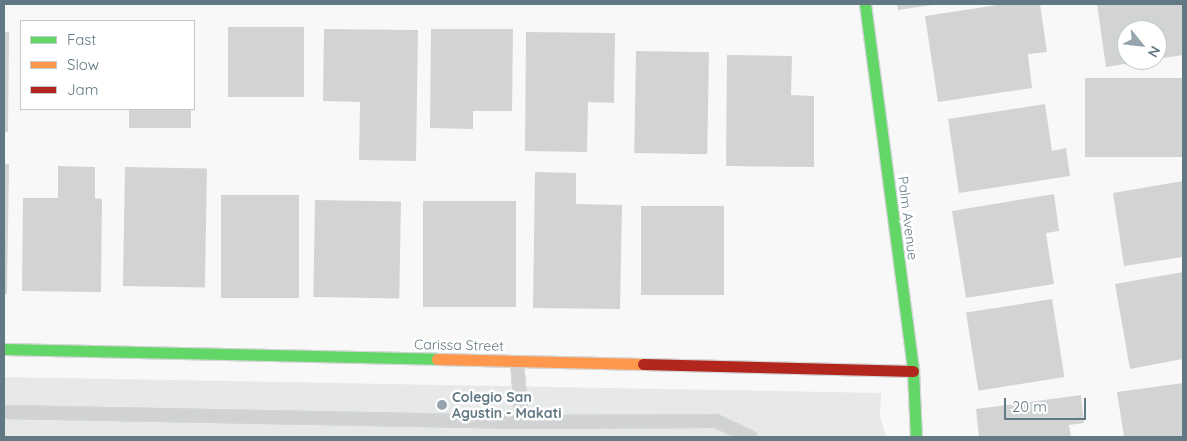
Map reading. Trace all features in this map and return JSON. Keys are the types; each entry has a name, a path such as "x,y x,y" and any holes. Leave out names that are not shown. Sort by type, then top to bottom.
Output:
{"street":[{"name":"Palm Avenue","path":"865,4 913,371 916,437"},
{"name":"Carissa Street","path":"4,349 913,371"}],"lane":[{"path":"516,362 522,422"},
{"path":"4,412 522,422 716,421 751,437"}],"shaded area":[{"name":"Colegio San Agustin - Makati","path":"4,377 881,393 880,417 886,437 4,437"}],"building":[{"path":"897,4 932,4 932,5 898,10"},
{"path":"1004,4 1040,4 1047,52 1028,54 1032,88 938,102 925,16"},
{"path":"1097,4 1183,4 1183,55 1167,57 1167,20 1117,20 1117,65 1106,67"},
{"path":"228,27 304,27 304,97 228,97"},
{"path":"324,29 418,30 416,161 359,160 360,102 323,101"},
{"path":"431,29 513,29 512,111 473,111 473,129 430,128"},
{"path":"4,32 9,32 8,132 4,132"},
{"path":"526,32 615,33 614,103 588,102 587,152 525,151"},
{"path":"636,51 709,52 707,154 634,153"},
{"path":"727,55 792,56 791,95 814,96 814,167 726,166"},
{"path":"1085,78 1183,78 1183,157 1085,157"},
{"path":"1045,104 1052,151 1066,148 1070,176 959,193 948,119"},
{"path":"129,110 191,110 191,128 129,128"},
{"path":"4,164 9,164 7,294 4,294"},
{"path":"58,166 95,167 95,198 102,199 101,292 22,291 23,198 58,198"},
{"path":"125,167 207,168 205,287 123,286"},
{"path":"535,172 576,173 576,204 622,205 620,309 533,308"},
{"path":"1183,181 1183,257 1124,266 1113,193"},
{"path":"1054,194 1059,231 1046,233 1054,284 966,298 952,211"},
{"path":"221,195 299,195 299,298 221,298"},
{"path":"315,200 401,202 399,298 313,297"},
{"path":"423,201 516,201 516,307 423,307"},
{"path":"641,206 724,206 724,295 641,295"},
{"path":"1183,272 1183,359 1130,369 1115,284"},
{"path":"1052,299 1064,377 978,391 966,313"},
{"path":"1183,383 1183,437 1124,437 1117,392"},
{"path":"1081,395 1084,423 1069,425 1071,437 979,437 976,409"}],"traffic: fast":[{"path":"865,4 913,371 916,437"},
{"path":"4,349 437,359"}],"traffic: slow":[{"path":"437,359 643,364"}],"traffic: jam":[{"path":"643,364 913,371"}],"place":[{"name":"Colegio San Agustin - Makati","path":"442,405"}]}
